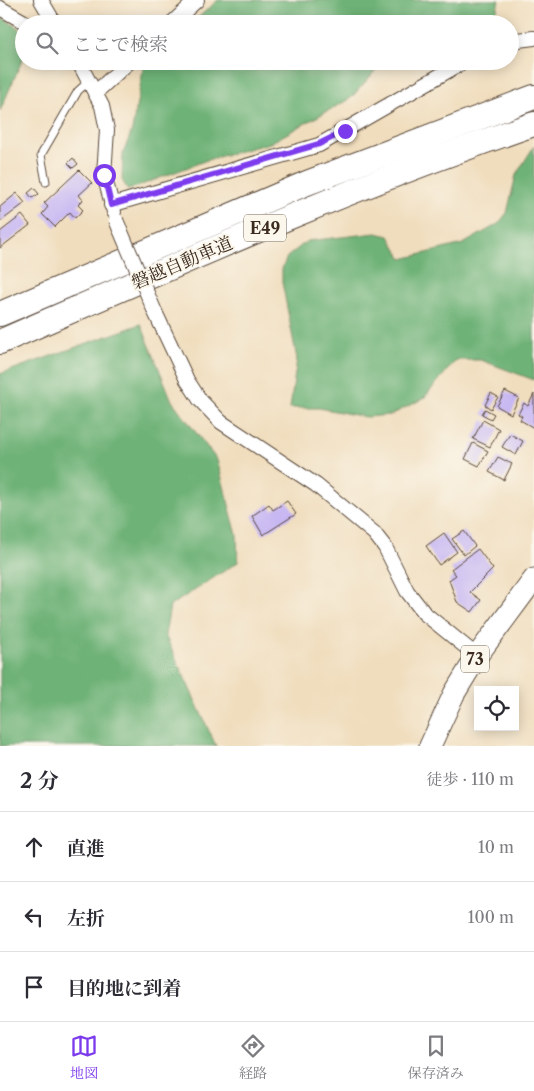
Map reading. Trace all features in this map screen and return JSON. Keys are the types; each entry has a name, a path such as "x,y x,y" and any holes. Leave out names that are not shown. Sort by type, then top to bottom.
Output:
{"highway":[{"name":"磐越自動車道","path":"0,314 307,183 534,97"},
{"name":"磐越自動車道","path":"0,342 315,207 471,146 534,124"}],"main road":[{"name":"73","path":"430,746 454,694 477,656 534,580"}],"street":[{"path":"41,0 50,15"},
{"path":"181,15 197,0"},
{"path":"0,8 15,17"},
{"path":"519,40 534,38"},
{"path":"83,70 102,106 107,130 104,175 116,220 155,312 187,380 200,400 221,422 316,485 374,533 385,547 407,591 424,613 477,656"},
{"path":"92,87 117,70"},
{"path":"111,205 319,144 449,70"}],"lane":[{"path":"46,182 41,156 78,91 92,87"}],"green space":[{"path":"218,0 499,0 496,15 201,15"},
{"path":"0,16 15,26 15,70 18,70 0,111"},
{"path":"143,70 376,70 351,98 270,143 207,160 128,190 122,180 123,154 132,130"},
{"path":"534,146 534,380 481,360 456,360 424,398 391,415 366,417 319,408 290,408 297,359 282,282 282,269 287,257 307,241 376,233 389,236 402,259 463,244 498,224 507,213 516,175"},
{"path":"141,324 172,401 217,460 237,535 238,562 170,606 165,635 216,746 0,746 0,374"}],"building":[{"path":"73,158 78,164 73,168 68,163"},
{"path":"79,170 92,183 79,195 83,200 78,205 83,210 75,218 70,212 55,227 42,214 48,207 44,203"},
{"path":"34,188 39,194 32,198 28,193"},
{"path":"17,193 25,203 0,222 0,207"},
{"path":"22,215 30,225 0,248 0,232"},
{"path":"505,391 519,398 511,414 497,406"},
{"path":"491,393 498,397 491,409 485,405"},
{"path":"534,394 534,428 520,420 522,416 518,414 524,403 528,406"},
{"path":"485,409 494,414 491,419 482,414"},
{"path":"483,420 499,429 490,447 473,439"},
{"path":"510,434 523,441 516,455 502,447"},
{"path":"473,443 488,451 479,466 465,459"},
{"path":"498,457 512,464 504,480 489,472"},
{"path":"287,501 296,514 263,535 252,516 269,504 273,510"},
{"path":"464,531 475,546 464,555 452,539"},
{"path":"444,533 457,552 439,565 426,546"},
{"path":"478,549 493,569 470,592 481,600 472,612 457,602 449,580 456,575 451,569"}],"route":[{"path":"104,175 111,205 209,175 272,159 319,144 345,131"}]}
